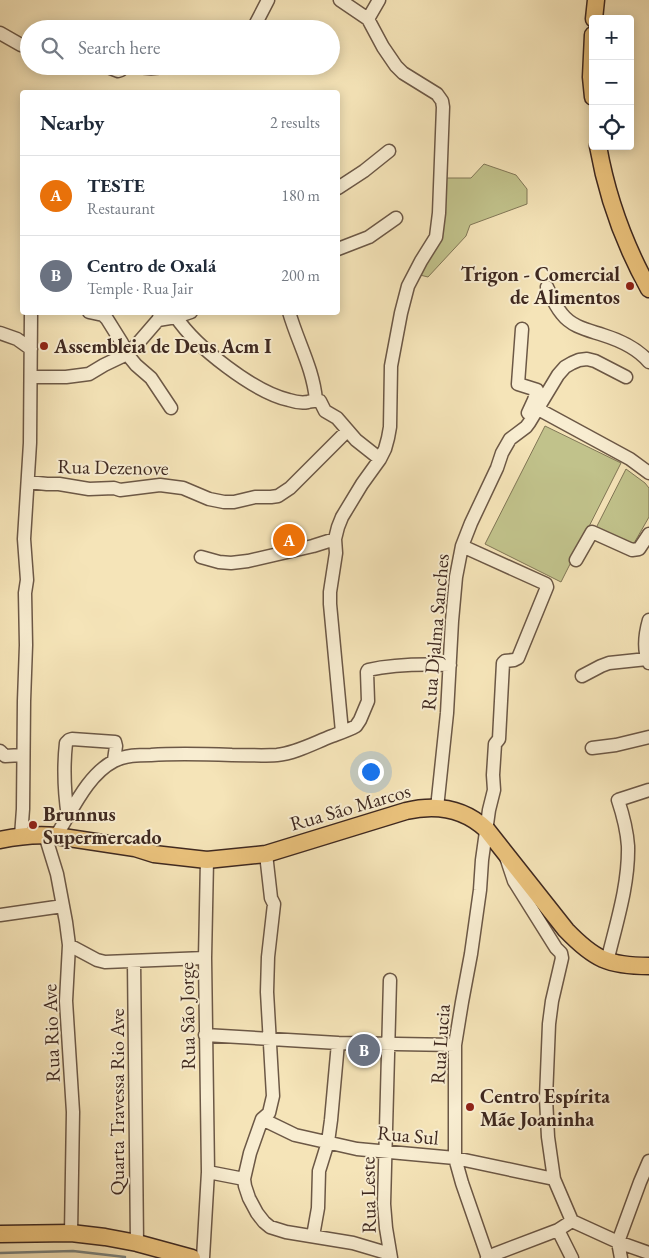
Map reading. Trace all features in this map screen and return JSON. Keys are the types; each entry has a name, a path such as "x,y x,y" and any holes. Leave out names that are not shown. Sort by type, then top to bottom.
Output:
{"main road":[{"path":"594,15 596,0"},
{"path":"599,150 613,208 625,240 649,289"},
{"name":"Rua São Marcos","path":"0,840 20,836 51,835 135,848 154,854 207,860 266,854 406,811 437,808 459,812 468,815 487,830 580,945 607,962 626,966 649,966"},
{"path":"0,1234 71,1233 105,1237 192,1258"}],"street":[{"path":"258,20 268,0"},
{"path":"340,0 368,19 396,66 403,73 437,94 442,101 443,107 439,213 436,237 408,286 401,313 391,366 390,427 388,438 380,459 342,516 335,539 336,553 332,574 330,604 342,732"},
{"path":"368,19 379,0"},
{"path":"0,33 20,44"},
{"path":"340,187 389,151"},
{"path":"340,248 369,237 396,218"},
{"path":"547,287 556,306 570,323 621,342 649,362"},
{"path":"20,836 23,809 25,594 27,580 24,539 30,443 31,315"},
{"path":"103,315 122,343 127,354 151,378 171,408"},
{"path":"31,377 66,377 89,374 127,354 160,316 176,318 184,315"},
{"path":"290,315 313,376 316,400"},
{"path":"176,318 193,338 220,362 265,391 291,401 320,401 325,411 337,418 347,431 380,459"},
{"name":"Rua Djalma Sanches","path":"437,808 447,713 456,577 462,546 502,453 525,418 537,390 518,384 522,329"},
{"path":"0,333 17,339 31,349"},
{"name":"Rua Djalma Sanches","path":"510,439 526,427 558,375 565,367 578,360 587,359 595,361 626,377"},
{"path":"538,409 630,459 649,473"},
{"name":"Rua Dezenove","path":"28,482 59,484 88,490 114,488 120,490 160,485 183,488 209,499 224,502 234,502 255,497 271,498 290,488 347,431"},
{"path":"576,560 590,534 594,532 632,550 639,548 649,534"},
{"path":"201,557 219,562 248,561 335,539"},
{"name":"Rua Lucia","path":"462,546 547,586 518,658 503,663 499,739 495,744 494,790 489,810 482,860 472,954 455,1045 455,1158 487,1257"},
{"path":"582,676 609,663 648,661 645,640 649,620"},
{"path":"51,835 68,817 90,782 114,760 126,756 171,754 260,756 293,752 356,726 368,701 368,670 403,665 450,665"},
{"path":"592,748 616,745 649,737"},
{"path":"68,817 64,788 64,760 67,741 72,739 115,742 114,760"},
{"path":"0,751 5,756 23,756"},
{"path":"607,962 622,902 628,847 627,835 618,800 649,791"},
{"name":"Rua Rio Ave","path":"51,835 69,944 66,1001 73,1112 71,1233"},
{"path":"505,852 514,881 561,953 562,958 550,1016 546,1098 548,1137 554,1179 572,1221 618,1242 649,1253"},
{"path":"266,854 271,898 274,904 268,957 267,992 273,1096 269,1113 262,1119 250,1153 244,1179 245,1186 257,1213 270,1227 286,1232 353,1243 391,1256"},
{"name":"Rua São Jorge","path":"203,1258 208,1172 205,1035 207,860"},
{"path":"0,916 63,906"},
{"path":"69,944 97,960 105,962 205,958"},
{"name":"Quarta Travessa Rio Ave","path":"134,961 137,1142 136,1243"},
{"name":"Rua Leste","path":"390,980 384,1204 391,1256"},
{"path":"205,1035 338,1043 455,1045"},
{"path":"312,1236 318,1208 319,1171 328,1142 331,1120 338,1043"},
{"name":"Rua Sul","path":"262,1119 295,1135 357,1149 455,1158 554,1179"},
{"path":"621,1258 618,1242 649,1161"},
{"path":"208,1172 244,1179"},
{"path":"487,1257 558,1230 572,1221"},
{"path":"558,1230 572,1258"}],"green space":[{"path":"484,164 516,175 527,189 527,204 470,225 466,236 428,277 420,275 445,178 471,178"},
{"path":"545,426 621,463 561,582 485,544"},
{"path":"626,469 649,488 649,517 633,545 596,528"}],"waterway":[{"path":"0,1253 73,1251 125,1257"}],"place":[{"name":"Trigon - Comercial de Alimentos","path":"630,286"},
{"name":"Assembleia de Deus Acm I","path":"44,346"},
{"name":"TESTE","path":"289,540"},
{"name":"Brunnus Supermercado","path":"33,825"},
{"name":"Centro de Oxalá","path":"364,1050"},
{"name":"Centro Espírita Mãe Joaninha","path":"470,1107"}]}
